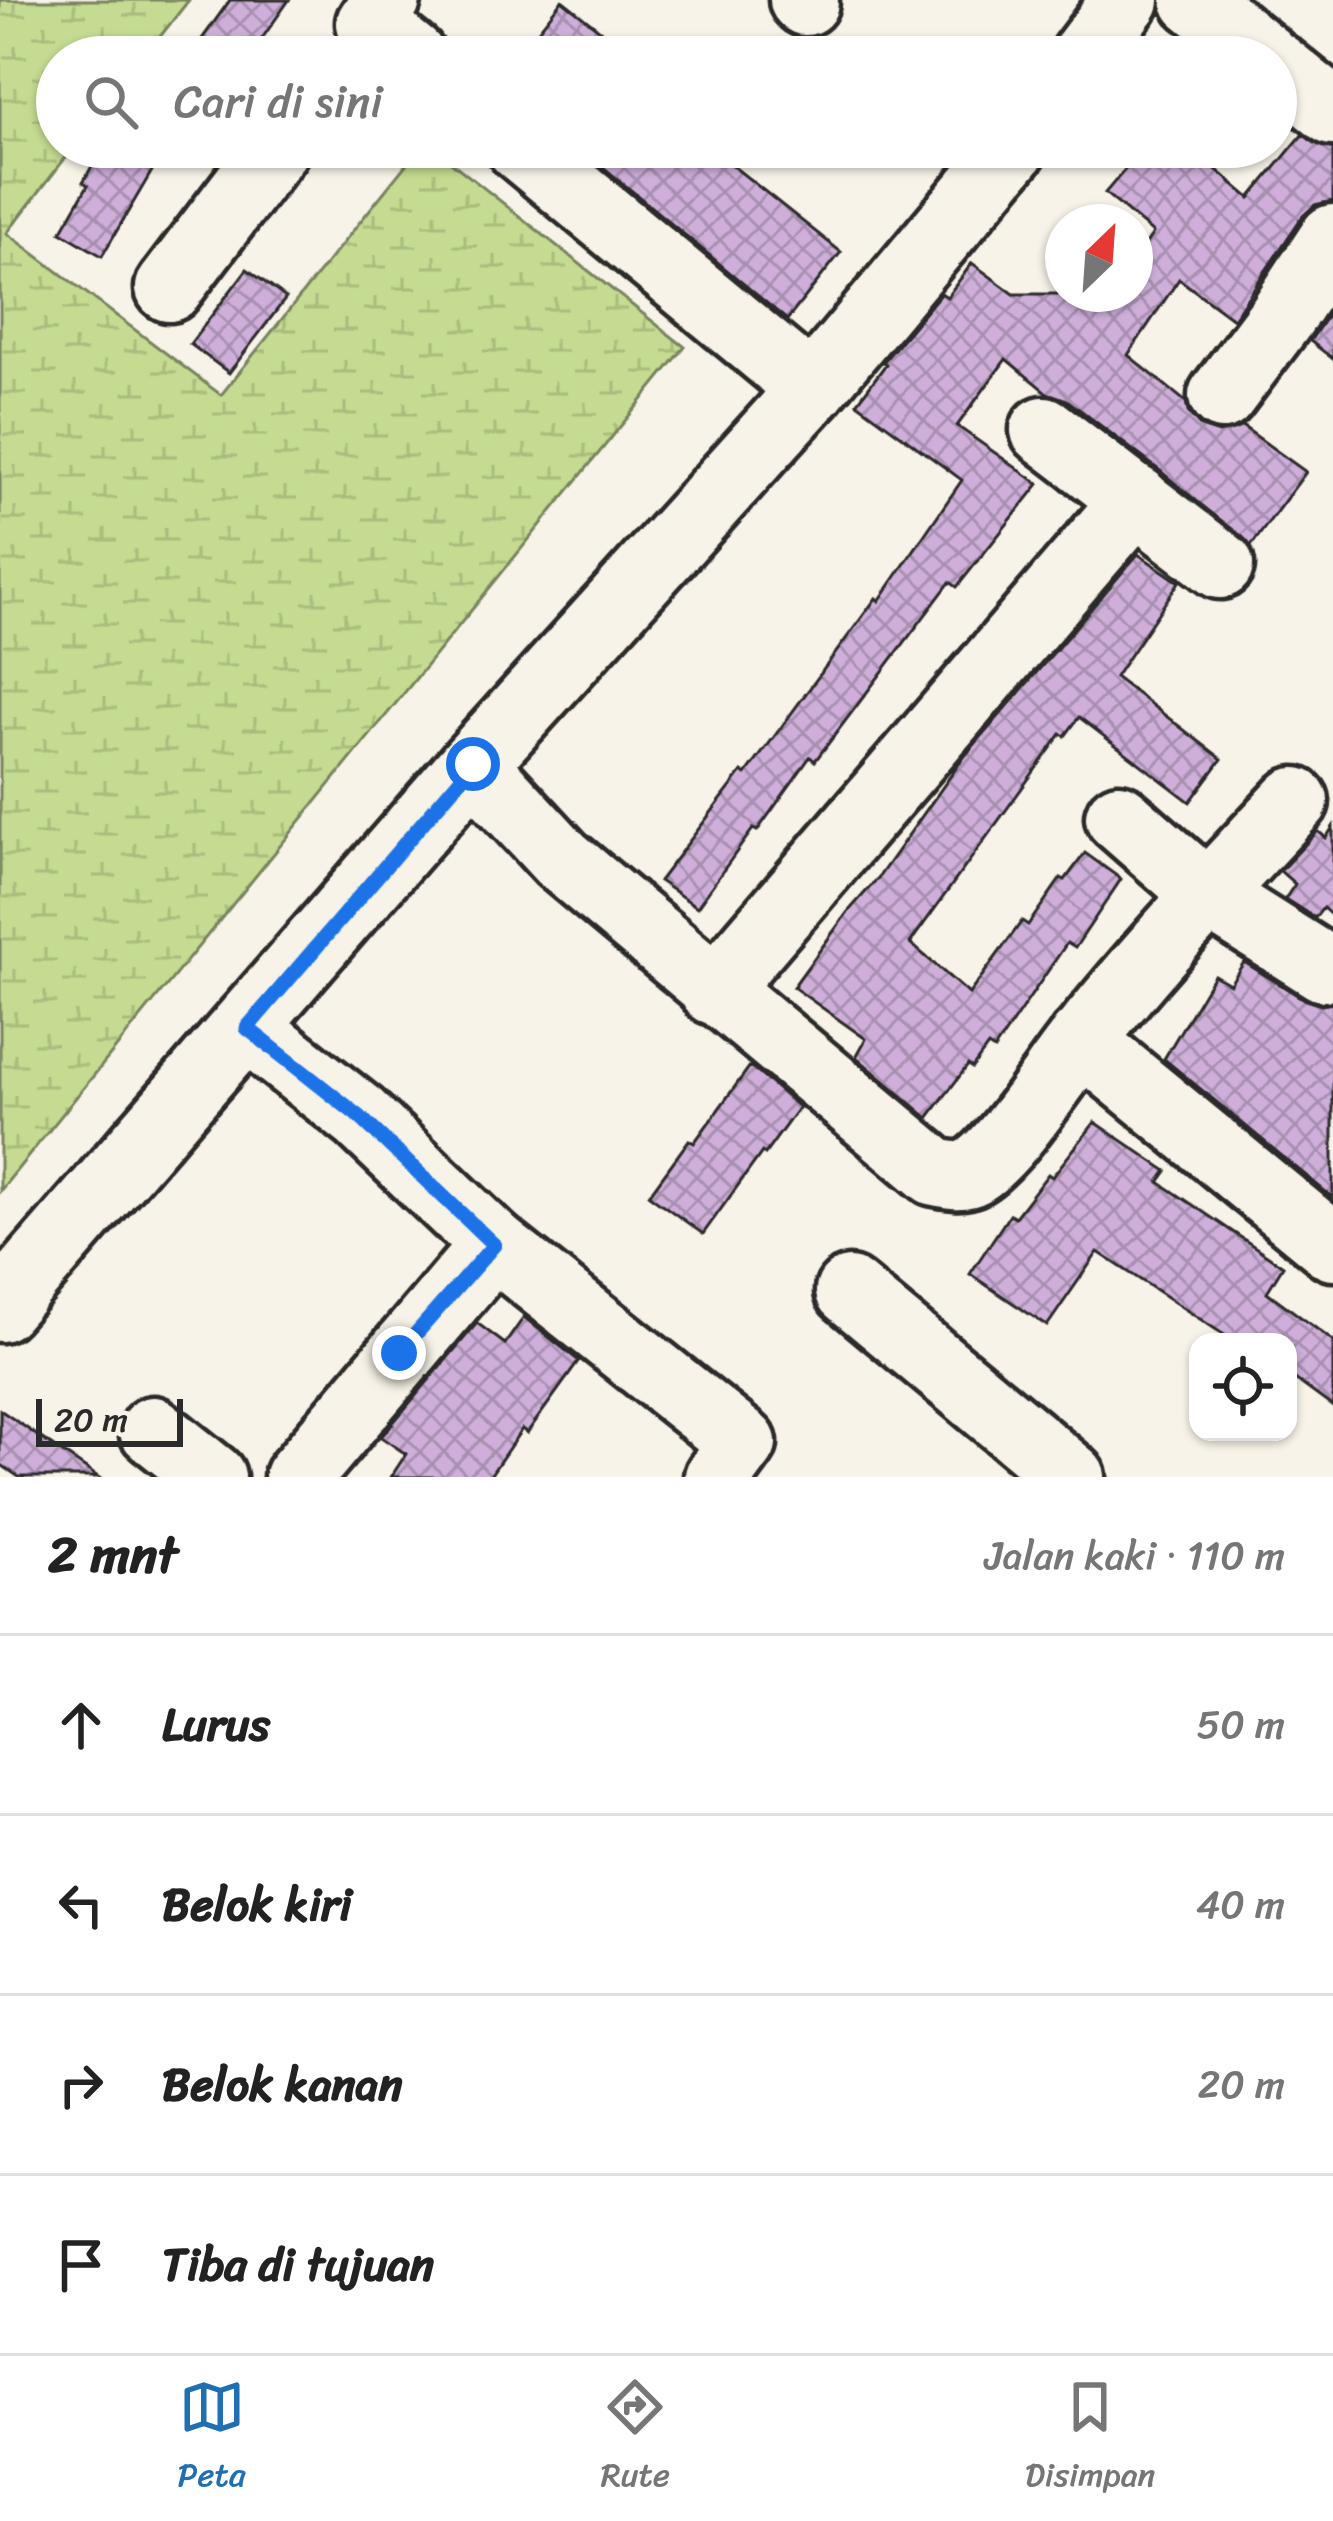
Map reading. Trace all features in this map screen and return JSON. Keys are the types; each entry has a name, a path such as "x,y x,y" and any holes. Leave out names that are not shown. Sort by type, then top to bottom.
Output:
{"street":[{"path":"1099,36 1126,0"},
{"path":"1196,0 1240,36"},
{"path":"1297,83 1333,112"},
{"path":"169,288 260,168"},
{"path":"545,168 812,389"},
{"path":"0,1308 473,764 812,389 996,168"},
{"path":"1222,396 1333,238"},
{"path":"1044,430 1220,565"},
{"path":"714,991 1136,499"},
{"path":"473,764 561,860 935,1172 953,1175 969,1174 990,1155 1081,1040 1295,801"},
{"path":"1119,817 1207,894 1324,968"},
{"path":"247,1028 360,1117 494,1245 749,1466"},
{"path":"1081,1040 1333,1247"},
{"path":"298,1477 494,1245"},
{"path":"848,1291 1072,1477"},
{"path":"153,1430 212,1477"}],"green space":[{"path":"0,0 189,0 161,36 36,36 36,168 58,168 7,233 221,395 403,168 459,168 685,347 0,1191"}],"building":[{"path":"230,0 289,0 264,36 204,36"},
{"path":"562,0 600,30 595,36 534,36"},
{"path":"1302,135 1333,149 1333,201 1315,205 1302,217 1233,319 1179,279 1128,355 1186,402 1201,427 1219,433 1242,426 1306,472 1251,546 1159,470 1006,359 957,426 1039,484 957,587 950,582 815,761 810,757 757,831 753,829 697,907 659,881 742,772 746,775 876,598 879,601 962,480 857,403 886,364 883,362 941,293 947,297 972,263 1014,294 1045,294 1045,312 1153,312 1153,204 1118,204 1105,193 1126,168 1215,168 1250,198 1275,168 1297,168 1297,141"},
{"path":"91,168 154,168 102,256 61,232 88,185 83,182"},
{"path":"604,168 735,168 841,252 787,320"},
{"path":"247,269 286,298 229,373 190,344"},
{"path":"1333,307 1333,359 1310,341"},
{"path":"1138,554 1179,582 1115,677 1222,759 1190,802 1079,717 1065,736 1061,734 910,943 969,994 1022,921 1028,925 1085,853 1121,879 1075,948 1067,943 994,1050 988,1046 972,1068 968,1065 928,1118 856,1057 866,1039 793,987 964,757"},
{"path":"1333,827 1333,917 1323,908 1315,918 1285,899 1295,884 1280,871 1318,831 1326,838"},
{"path":"1244,962 1305,1000 1333,1003 1333,1198 1164,1059 1214,975 1230,984"},
{"path":"750,1066 799,1107 703,1234 649,1195"},
{"path":"1095,1122 1167,1171 1159,1182 1283,1266 1267,1292 1333,1341 1333,1407 1297,1381 1297,1333 1221,1333 1098,1252 1047,1326 970,1274 1010,1214 1015,1217 1048,1174 1052,1177"},
{"path":"524,1317 579,1361 527,1433 522,1429 489,1477 391,1477 406,1454 381,1437 477,1323 505,1344"},
{"path":"0,1410 98,1477 19,1477 0,1464"}],"route":[{"path":"399,1353 494,1245 360,1117 247,1028 473,764"}]}
